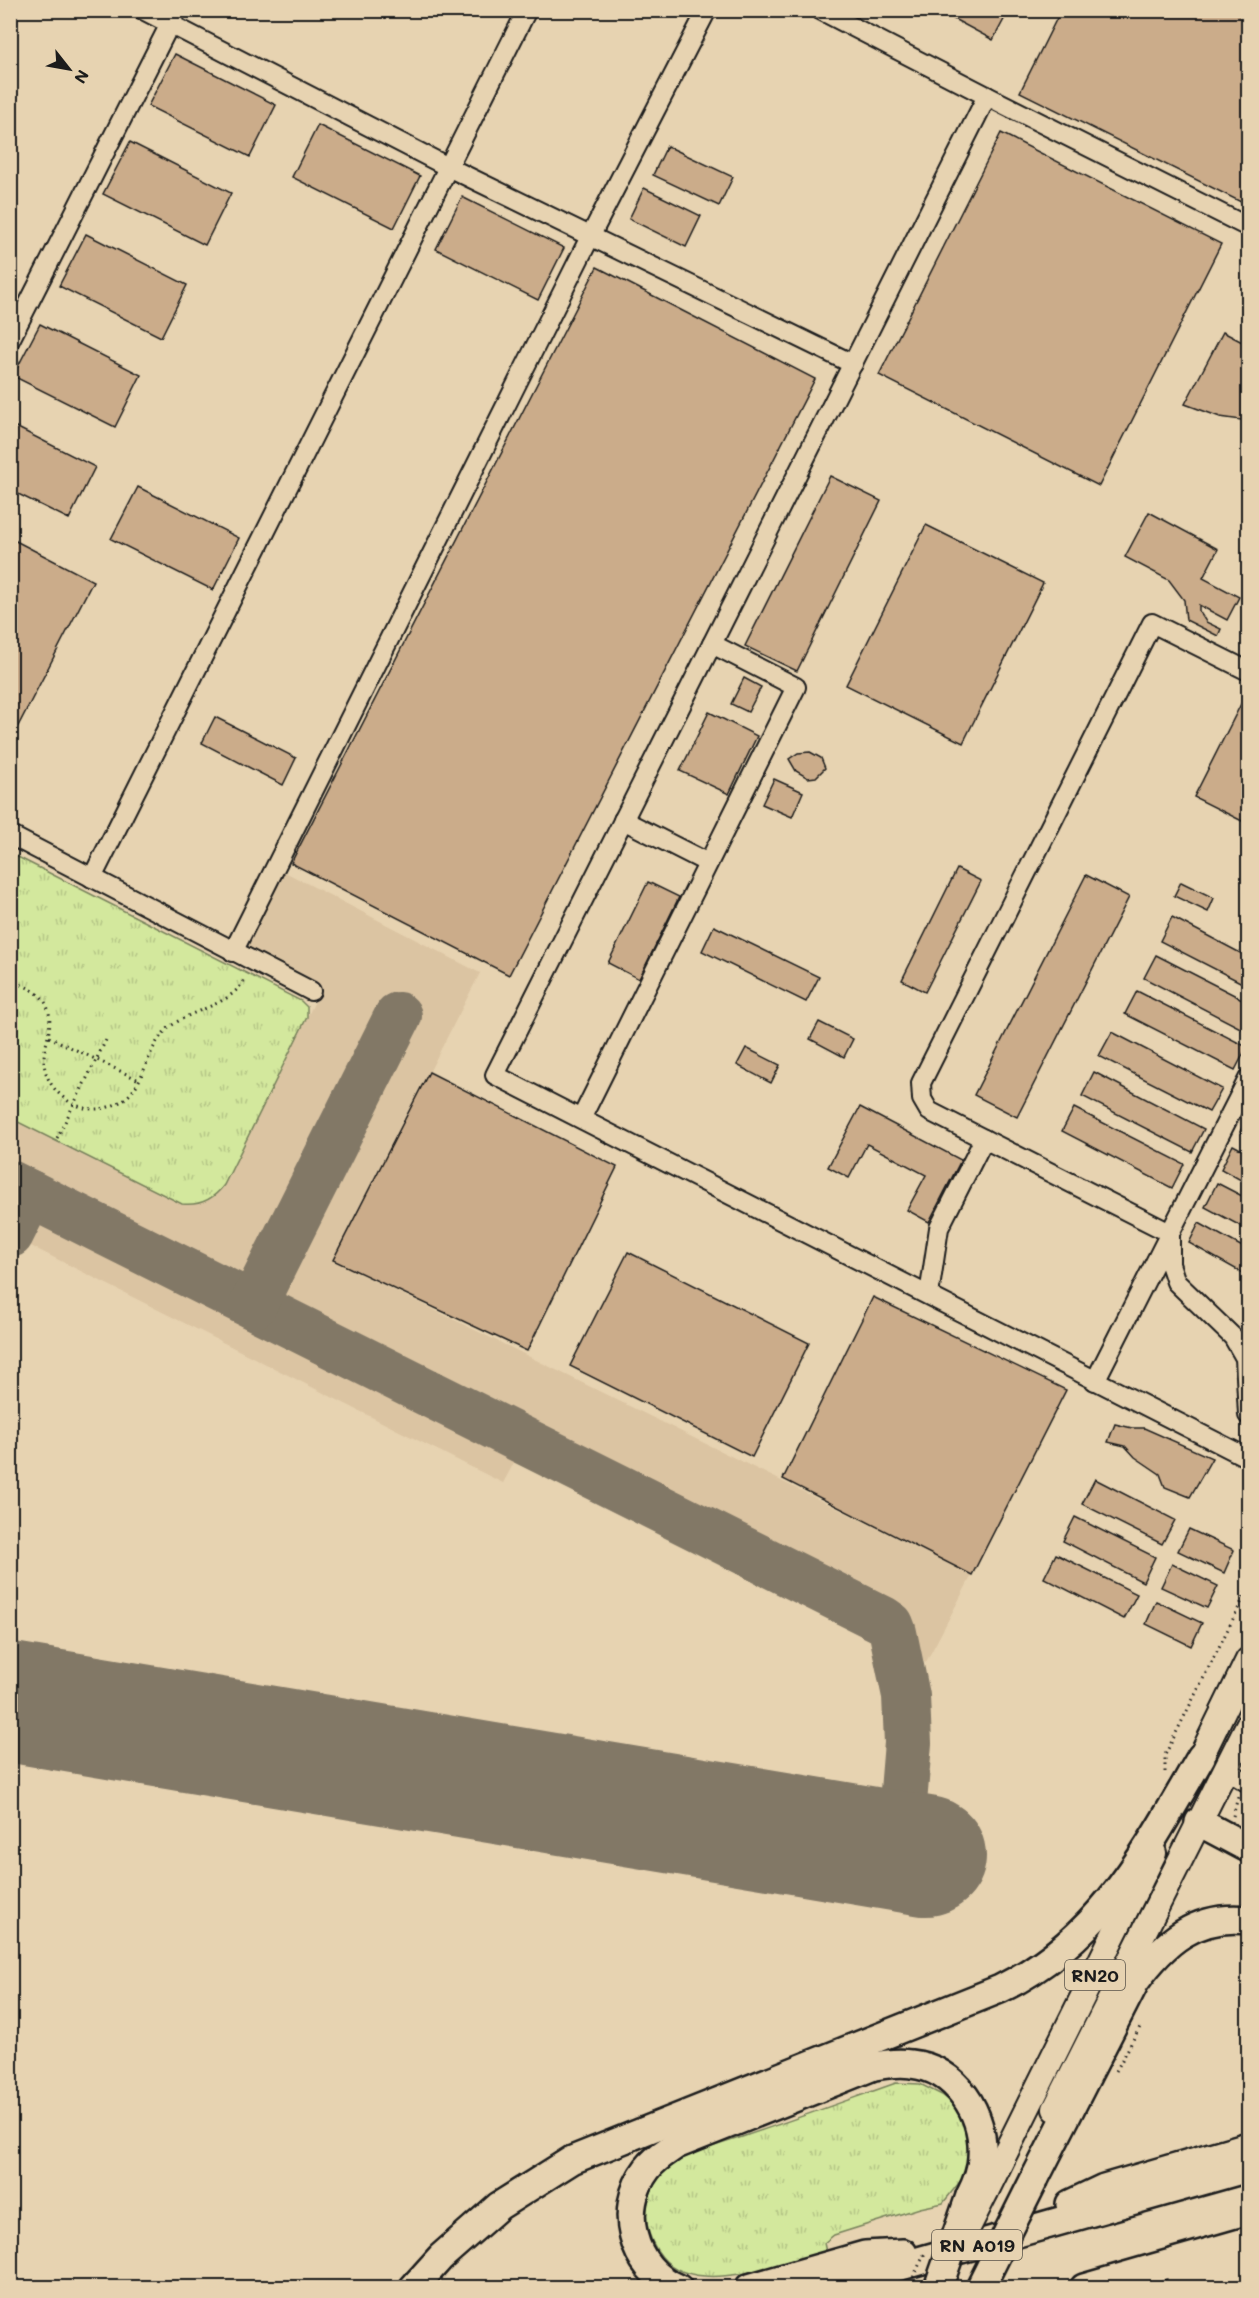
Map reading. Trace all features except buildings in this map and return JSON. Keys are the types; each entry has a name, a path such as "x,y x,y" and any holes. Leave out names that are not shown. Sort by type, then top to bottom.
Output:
{"highway":[{"path":"413,2288 441,2257 499,2206 572,2160 978,1998 1021,1979 1039,1967 1086,1928 1124,1885 1142,1859 1201,1757"},
{"path":"1199,1822 1248,1848"},
{"path":"980,2288 1027,2180 1135,1982 1147,1965 1174,1938 1194,1928 1216,1920 1248,1920"},
{"path":"678,2288 658,2275 643,2259 635,2243 630,2223 632,2203 637,2186 646,2169 676,2145 874,2066 893,2063 913,2064 930,2069 947,2078 960,2090 975,2113 982,2136 978,2194 938,2288"},
{"path":"749,2288 865,2255 972,2246 1104,2188 1248,2146"},
{"name":"RN A019","path":"823,2288 1248,2168"},
{"path":"1084,2288 1248,2241"},
{"path":"1148,2288 1248,2260"},
{"path":"1230,2288 1248,2280"}],"main road":[{"name":"RN20","path":"978,2194 1060,2046 1248,1660"},
{"name":"RN20","path":"966,2288 1027,2180 1248,1725"}],"lane":[{"path":"143,10 173,17 448,167 853,364"},
{"path":"92,878 527,10"},
{"path":"233,952 590,237 707,10"},
{"path":"820,10 1248,227"},
{"path":"10,340 173,17"},
{"path":"987,96 495,1075 1248,1458"},
{"path":"1170,1233 929,1111 922,1099 921,1083 1152,623 1248,671"},
{"path":"581,1119 796,687 712,644"},
{"path":"624,820 708,863"},
{"path":"10,836 311,991"},
{"path":"1095,1381 1248,1079"},
{"path":"929,1296 939,1228 984,1139"},
{"path":"1170,1233 1170,1264 1176,1281 1233,1337 1245,1358 1248,1415"},
{"path":"1226,1770 1248,1783"}],"path":[{"path":"10,980 42,996 47,1006 50,1020 49,1037 44,1052 45,1068 50,1084 60,1096 73,1105 89,1109 104,1108 119,1103 131,1093 159,1037 168,1027 182,1017 226,999 236,992 253,962"},
{"path":"49,1037 139,1080"},
{"path":"57,1138 106,1040"}],"shaded area":[{"path":"283,871 480,973 333,1260 972,1575 926,1662 516,1459 503,1483 11,1236 10,1107 12,1119 182,1204 224,1185 322,987 245,946"}],"green space":[{"path":"10,853 301,1001 307,1007 307,1017 224,1185 211,1198 200,1203 182,1204 12,1119"},
{"path":"896,2083 920,2084 942,2095 956,2106 964,2119 969,2158 966,2174 943,2203 834,2235 824,2243 826,2252 740,2274 696,2275 677,2269 659,2253 649,2233 647,2208 650,2193 658,2179 669,2167 705,2149"}],"taxiway":[{"path":"253,1305 398,1016"},
{"path":"10,1184 890,1625 906,1696 908,1743 899,1851"},
{"path":"10,1234 30,1194"}],"runway":[{"path":"10,1702 926,1856"}]}
